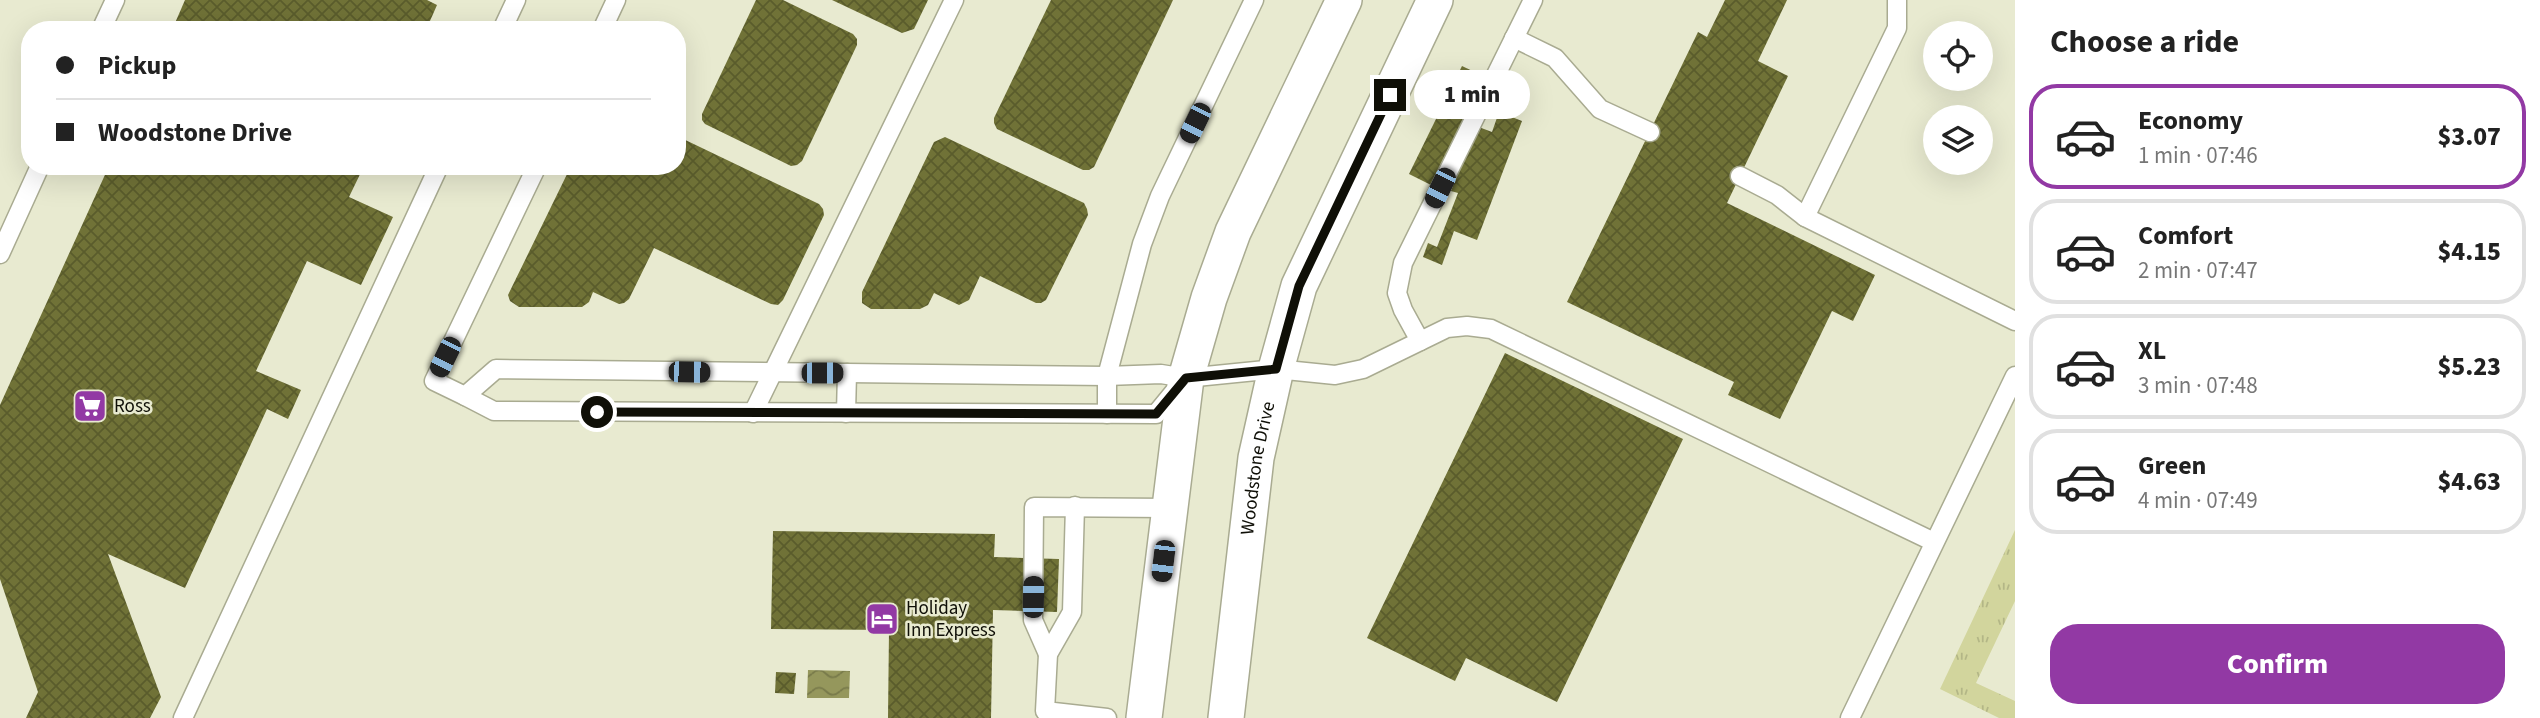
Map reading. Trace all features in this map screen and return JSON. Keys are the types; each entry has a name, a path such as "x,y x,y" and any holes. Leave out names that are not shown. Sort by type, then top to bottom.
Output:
{"street":[{"path":"1144,718 1186,378 1209,298 1233,232 1344,0"},
{"name":"Woodstone Drive","path":"1226,718 1256,458 1276,369 1299,286 1435,0"}],"lane":[{"path":"106,21 115,0"},
{"path":"506,21 516,0"},
{"path":"606,21 616,0"},
{"path":"753,413 954,0"},
{"path":"1107,414 1107,376 1142,244 1155,208 1254,0"},
{"path":"1420,341 1397,293 1403,263 1533,0"},
{"path":"1805,218 1897,28 1897,0"},
{"path":"1514,38 1555,58 1600,109 1650,132"},
{"path":"0,254 36,175"},
{"path":"184,718 435,175"},
{"path":"533,175 434,381 494,411 1156,414 1186,378"},
{"path":"1740,176 1777,195 1805,218 2015,321"},
{"path":"465,396 496,369 1107,376 1160,374 1186,378 1276,369 1335,374 1363,369 1447,328 1467,326 1490,329 1934,542"},
{"path":"846,413 847,373"},
{"path":"1850,718 2015,376"},
{"path":"1075,506 1072,612 1048,653 1045,710 1107,718"},
{"path":"1048,653 1032,620 1034,508 1169,508"}],"green space":[{"path":"2015,530 2015,601 1976,683 2015,701 2015,718 1999,718 1940,689"}],"water":[{"path":"808,670 850,671 849,698 807,698"}],"building":[{"path":"185,0 427,0 437,5 430,21 176,21"},
{"path":"756,0 783,0 853,34 857,39 857,45 802,161 797,165 791,166 705,124 702,120 702,114"},
{"path":"832,0 928,0 914,29 902,33"},
{"path":"1051,0 1173,0 1094,167 1089,170 1083,170 997,129 994,123 994,118"},
{"path":"1725,0 1787,0 1758,61 1788,76 1727,203 1875,275 1853,321 1832,311 1780,419 1728,395 1734,382 1567,302 1698,32 1707,37"},
{"path":"1462,66 1485,77 1431,185 1409,174"},
{"path":"1499,112 1522,121 1477,240 1454,231 1442,265 1423,257 1428,243 1437,247 1458,193 1451,191 1476,126 1492,132"},
{"path":"945,137 1084,203 1088,215 1046,300 1041,303 980,276 969,300 959,305 934,293 928,305 920,309 871,309 862,303 862,292 934,142"},
{"path":"686,140 819,204 823,209 824,215 783,300 778,305 654,248 629,299 624,303 619,304 593,292 589,302 582,307 519,307 510,301 508,295 567,175 686,175"},
{"path":"105,175 360,175 349,197 393,217 361,285 307,261 256,371 301,390 288,419 267,409 185,588 108,554 161,697 150,718 26,718 38,692 0,579 0,405"},
{"path":"1505,353 1683,439 1557,702 1466,658 1455,681 1367,638"},
{"name":"Holiday Inn Express","path":"773,531 995,534 994,557 1059,559 1057,612 993,610 991,718 888,718 889,630 771,629"},
{"path":"776,672 796,673 794,694 775,693"}],"place":[{"name":"Ross","path":"90,406"},
{"name":"Holiday Inn Express","path":"882,619"}],"route":[{"path":"597,412 1156,414 1186,378 1276,369 1299,286 1390,95"}]}
